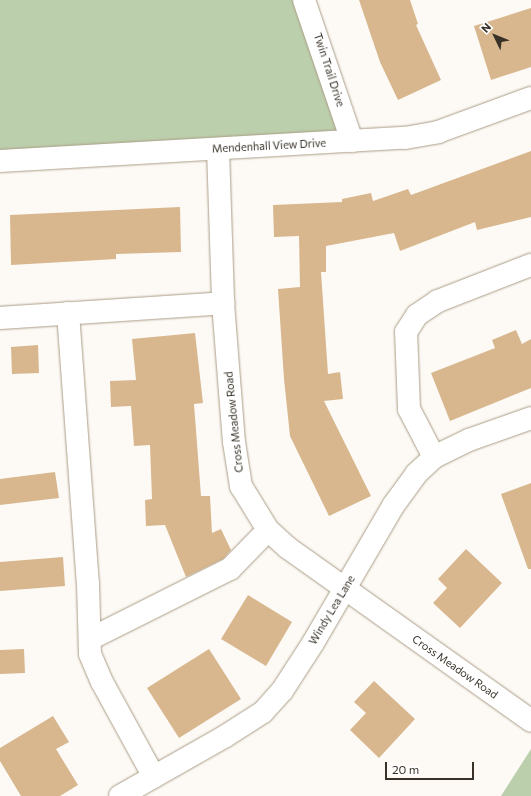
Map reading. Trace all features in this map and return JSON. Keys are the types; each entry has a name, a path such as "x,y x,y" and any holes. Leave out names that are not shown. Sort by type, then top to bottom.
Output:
{"street":[{"name":"Twin Trail Drive","path":"304,0 352,141"},
{"name":"Mendenhall View Drive","path":"0,161 405,138 438,132 531,98"},
{"name":"Cross Meadow Road","path":"218,149 223,303 234,442 241,486 268,530 344,589 531,721"},
{"path":"434,457 409,409 406,332 417,315 438,301 531,265"},
{"path":"0,318 223,303"},
{"path":"68,313 90,654 102,682 154,777"},
{"name":"Windy Lea Lane","path":"120,796 263,712 282,691 393,506 416,474 434,457 469,440 531,418"},
{"path":"90,639 230,569 268,530"}],"green space":[{"path":"0,0 304,0 352,141 0,161"},
{"path":"531,749 531,796 501,796"}],"building":[{"path":"359,0 410,0 418,24 416,25 441,80 398,100 380,62"},
{"path":"531,8 531,67 491,80 474,26"},
{"path":"531,151 531,217 477,230 475,222 400,251 394,233 326,246 326,272 321,272 328,374 340,372 343,399 324,401 371,496 329,516 290,436 284,379 278,289 300,287 299,236 274,237 273,205 342,202 342,199 371,193 373,201 408,189 411,195"},
{"path":"180,207 181,252 116,254 116,259 11,265 10,215"},
{"path":"516,330 522,344 531,339 531,388 450,421 431,373 495,348 492,340"},
{"path":"195,333 203,403 194,404 201,496 210,496 212,533 221,529 231,550 223,559 186,577 165,525 146,526 145,500 152,499 150,445 134,446 131,406 111,407 110,381 136,380 132,339"},
{"path":"38,345 39,373 12,374 11,347"},
{"path":"55,472 59,498 0,505 0,479"},
{"path":"531,483 531,569 528,569 501,494"},
{"path":"466,549 502,583 460,628 433,603 447,588 438,579"},
{"path":"63,557 65,586 0,591 0,562"},
{"path":"248,595 292,622 266,666 221,639"},
{"path":"24,649 25,673 0,674 0,650"},
{"path":"209,649 241,699 179,738 147,688"},
{"path":"374,681 415,719 379,758 350,730 366,713 354,702"},
{"path":"53,716 69,742 56,749 78,785 60,796 21,796 0,761 0,748"}]}
